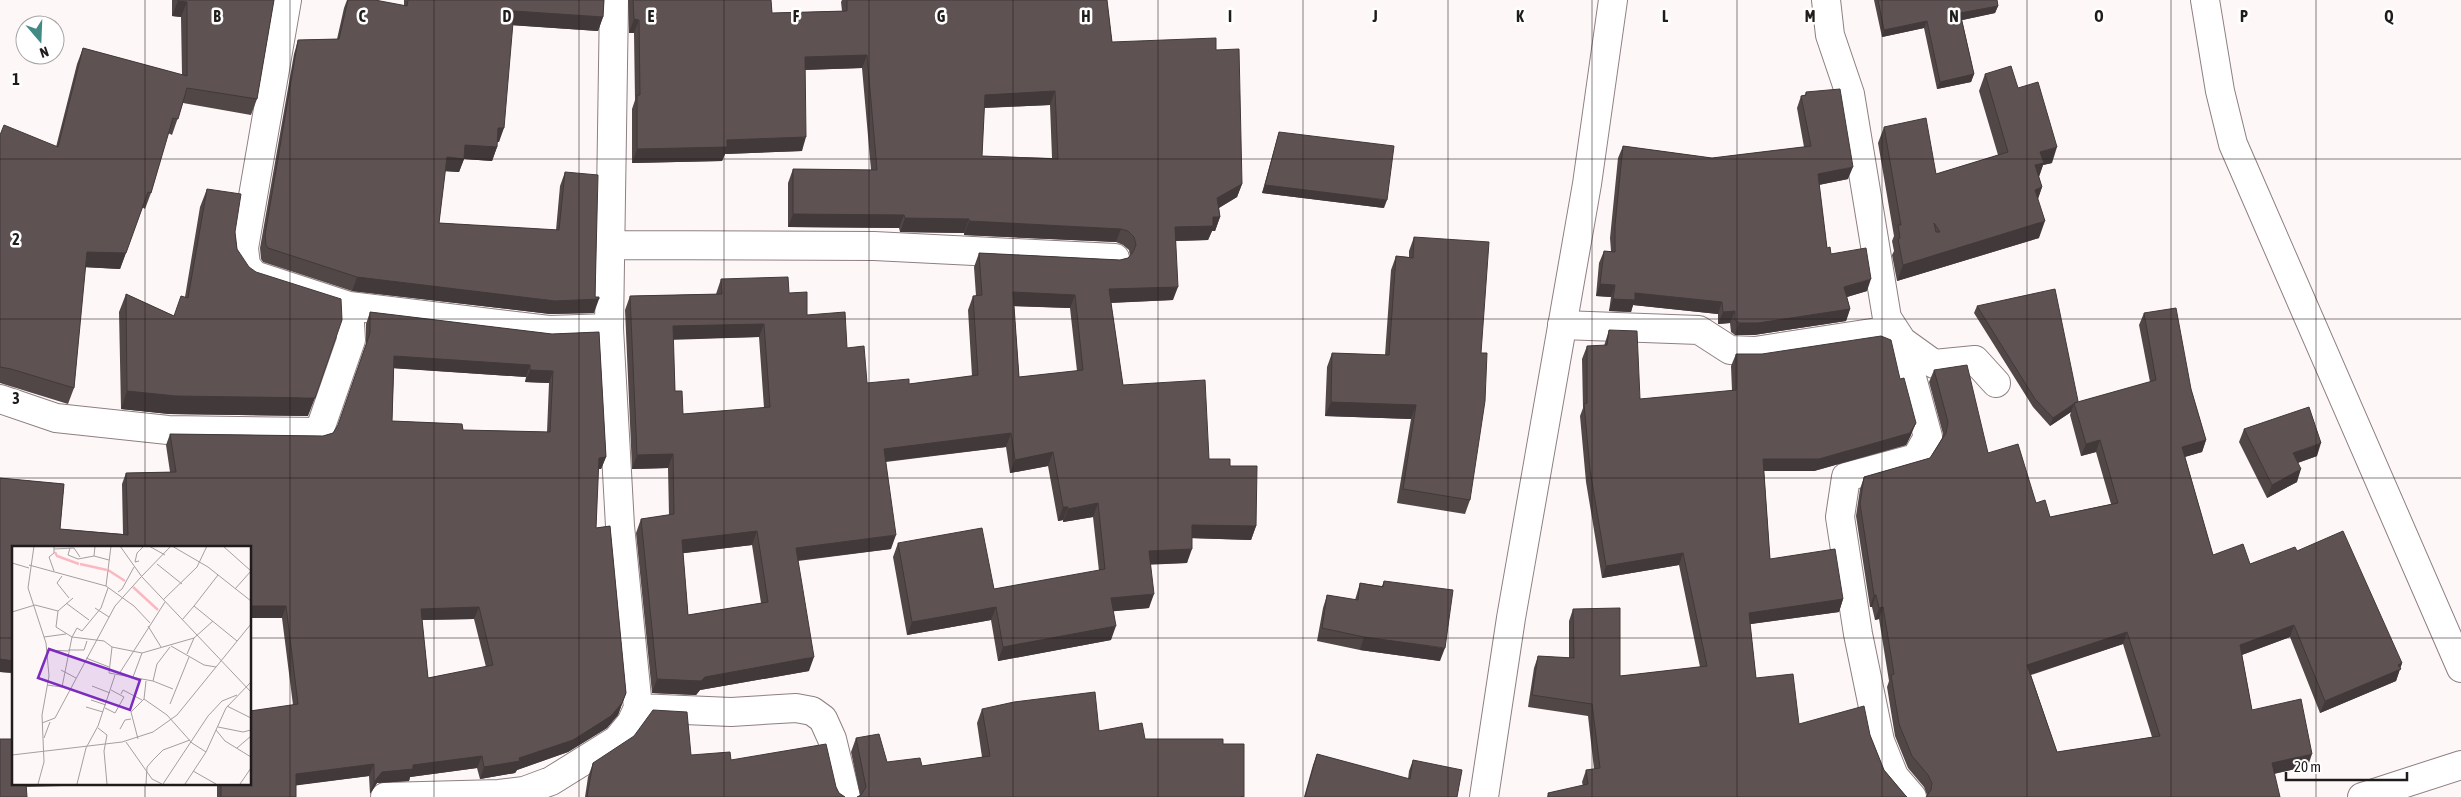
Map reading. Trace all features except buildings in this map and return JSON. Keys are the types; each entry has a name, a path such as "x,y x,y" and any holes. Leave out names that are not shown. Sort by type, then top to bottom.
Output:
{"street":[{"path":"287,0 244,248 246,265 254,275 349,306 549,330 609,328"},
{"path":"386,797 498,794 552,789 616,740 631,723 638,708 620,526 609,328 614,0"},
{"path":"1484,797 1511,618 1587,184 1613,0"},
{"path":"1826,0 1830,36 1850,94 1887,318 1902,341 1928,437 1916,458 1846,477 1840,517 1858,634 1880,740 1894,776 1912,797"},
{"path":"2205,0 2220,90 2233,144 2461,668"},
{"path":"611,245 874,246 1115,258"},
{"path":"0,399 56,418 168,430 319,432 351,340 349,306"},
{"path":"1562,325 1699,330 1730,350 1755,350 1878,332 1902,341 1934,364 1976,360 1996,383"},
{"path":"638,708 731,712 796,708 812,711 823,719 832,739 846,797"},
{"path":"2362,797 2461,765"}]}
